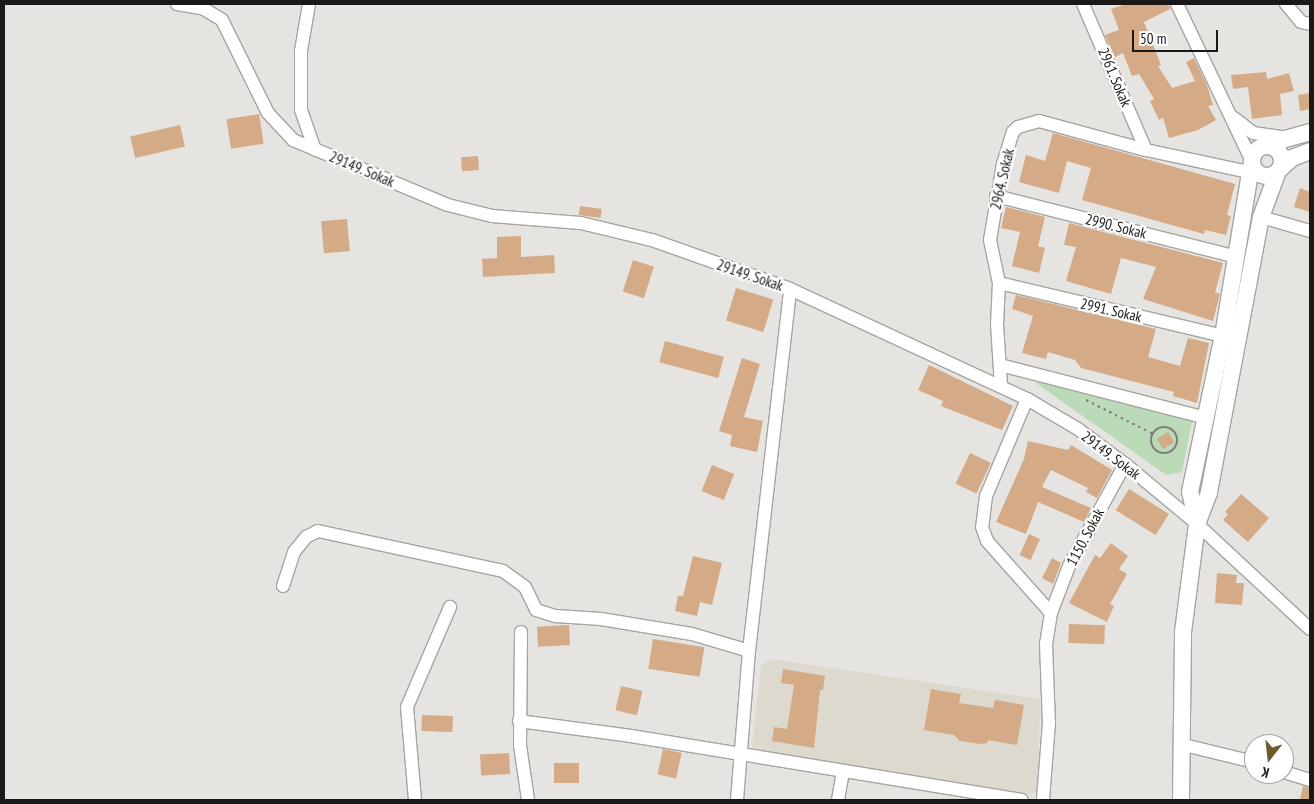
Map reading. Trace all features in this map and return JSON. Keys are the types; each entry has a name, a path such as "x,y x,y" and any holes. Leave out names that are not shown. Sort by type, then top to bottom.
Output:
{"main road":[{"path":"1181,800 1182,632 1197,524 1209,492 1262,217 1261,170 1256,151 1286,137 1310,132"},
{"path":"1261,170 1282,164 1281,153 1275,147 1264,146"},
{"path":"1261,170 1310,151"},
{"path":"1197,524 1190,492 1223,336 1237,256 1261,170"}],"street":[{"name":"29149. Sokak","path":"177,4 204,10 222,20 268,114 284,133 315,150 448,204 492,216 558,220 634,234 790,289 1027,399 1078,429 1125,464 1197,524 1310,629"},
{"path":"310,4 301,51 301,110 315,150"},
{"name":"2961. Sokak","path":"1083,4 1146,150"},
{"path":"1178,4 1232,117 1261,170"},
{"path":"1286,4 1301,22 1310,24"},
{"path":"1232,117 1253,133 1264,146"},
{"name":"2964. Sokak","path":"1001,386 997,324 999,284 990,240 996,196 1013,132 1032,122 1146,150 1261,170"},
{"path":"1253,133 1286,137"},
{"name":"2990. Sokak","path":"996,196 1237,256"},
{"path":"1262,217 1310,231"},
{"name":"2991. Sokak","path":"999,284 1223,336"},
{"path":"737,800 749,651 790,289"},
{"path":"1000,365 1206,418"},
{"path":"1027,399 986,496 982,527 987,541 1051,613"},
{"name":"1150. Sokak","path":"1043,800 1049,723 1046,643 1051,613 1069,566 1125,464"},
{"path":"283,586 294,552 306,537 318,532 503,571 525,588 536,610 556,616 601,619 692,634 749,651"},
{"path":"415,800 407,707 450,607"},
{"path":"521,632 519,720 528,800"},
{"path":"519,720 1022,800"},
{"path":"1180,744 1244,760"},
{"path":"838,800 843,773"},
{"path":"1294,775 1310,780"}],"path":[{"path":"1084,399 1153,434"},
{"path":"1160,428 1168,428 1175,434 1176,446 1166,453 1157,451 1152,445 1153,434 1160,428"}],"shaded area":[{"path":"772,659 1040,699 1038,790 1032,794 761,752 752,747 761,665"}],"green space":[{"path":"1037,379 1192,421 1182,472 1166,475 1036,383"}],"building":[{"path":"1126,4 1169,4 1170,9 1144,22 1161,65 1158,66 1172,88 1195,81 1186,62 1194,58 1207,85 1213,105 1208,106 1216,120 1198,130 1169,138 1163,118 1159,120 1150,101 1154,99 1139,74 1132,76 1123,53 1115,57 1105,35 1119,30 1111,9"},
{"path":"1266,72 1267,79 1289,73 1294,91 1280,94 1282,115 1252,119 1248,87 1233,89 1231,75"},
{"path":"1310,93 1310,109 1300,111 1298,95"},
{"path":"259,114 264,144 231,149 226,119"},
{"path":"180,125 185,146 135,158 130,136"},
{"path":"1053,133 1235,184 1227,215 1231,216 1226,235 1205,230 1204,234 1082,200 1091,168 1067,161 1059,193 1019,182 1026,155 1045,161"},
{"path":"478,156 479,170 462,171 461,157"},
{"path":"1300,188 1310,192 1310,212 1294,207"},
{"path":"580,206 602,209 601,218 579,215"},
{"path":"1006,207 1045,217 1038,246 1045,248 1039,273 1012,266 1020,232 1001,228"},
{"path":"347,219 350,251 324,253 321,221"},
{"path":"1069,223 1223,263 1215,292 1220,294 1213,321 1143,299 1156,267 1121,258 1111,294 1066,281 1076,247 1064,245"},
{"path":"521,236 521,257 554,255 555,273 483,277 482,259 497,258 497,237"},
{"path":"633,260 654,267 644,298 623,291"},
{"path":"736,288 773,299 763,332 726,321"},
{"path":"1016,295 1156,329 1148,357 1180,366 1188,338 1209,343 1197,403 1173,396 1174,392 1081,368 1075,360 1048,352 1046,359 1022,353 1033,316 1012,309"},
{"path":"665,341 724,357 718,378 659,362"},
{"path":"742,358 760,364 744,417 763,421 757,452 730,446 732,435 719,431"},
{"path":"929,365 1013,406 1002,430 941,406 943,401 918,390"},
{"path":"1168,432 1174,442 1163,449 1157,439"},
{"path":"1028,441 1068,450 1071,445 1112,470 1097,498 1086,492 1088,488 1051,470 1042,487 1091,508 1084,522 1038,502 1026,534 996,522 1024,459"},
{"path":"970,453 991,463 976,494 956,484"},
{"path":"712,465 734,474 724,500 702,491"},
{"path":"1129,489 1169,514 1156,535 1116,510"},
{"path":"1241,494 1269,518 1248,542 1223,520 1228,514 1225,512"},
{"path":"1029,534 1040,539 1031,560 1020,555"},
{"path":"1111,543 1128,556 1119,569 1127,574 1110,604 1114,606 1107,622 1069,603 1095,555 1100,558"},
{"path":"693,556 722,563 712,605 700,602 697,616 675,611 678,596 683,596"},
{"path":"1052,558 1061,563 1053,584 1042,578"},
{"path":"1217,573 1237,575 1236,583 1244,583 1242,605 1215,603"},
{"path":"1069,624 1105,625 1104,644 1068,643"},
{"path":"569,625 570,645 538,647 537,627"},
{"path":"653,639 704,647 700,677 648,669"},
{"path":"783,669 825,676 823,690 820,690 814,748 772,741 774,727 787,729 794,685 781,683"},
{"path":"621,686 642,691 637,715 615,710"},
{"path":"931,689 961,694 959,703 993,708 995,700 1024,705 1017,745 988,740 987,743 981,744 960,741 954,735 924,730"},
{"path":"422,715 453,716 452,732 421,731"},
{"path":"663,749 682,753 676,778 658,774"},
{"path":"509,753 510,774 481,775 480,755"},
{"path":"554,763 579,763 579,783 554,783"},
{"path":"1303,786 1310,788 1310,800 1300,800"}]}
